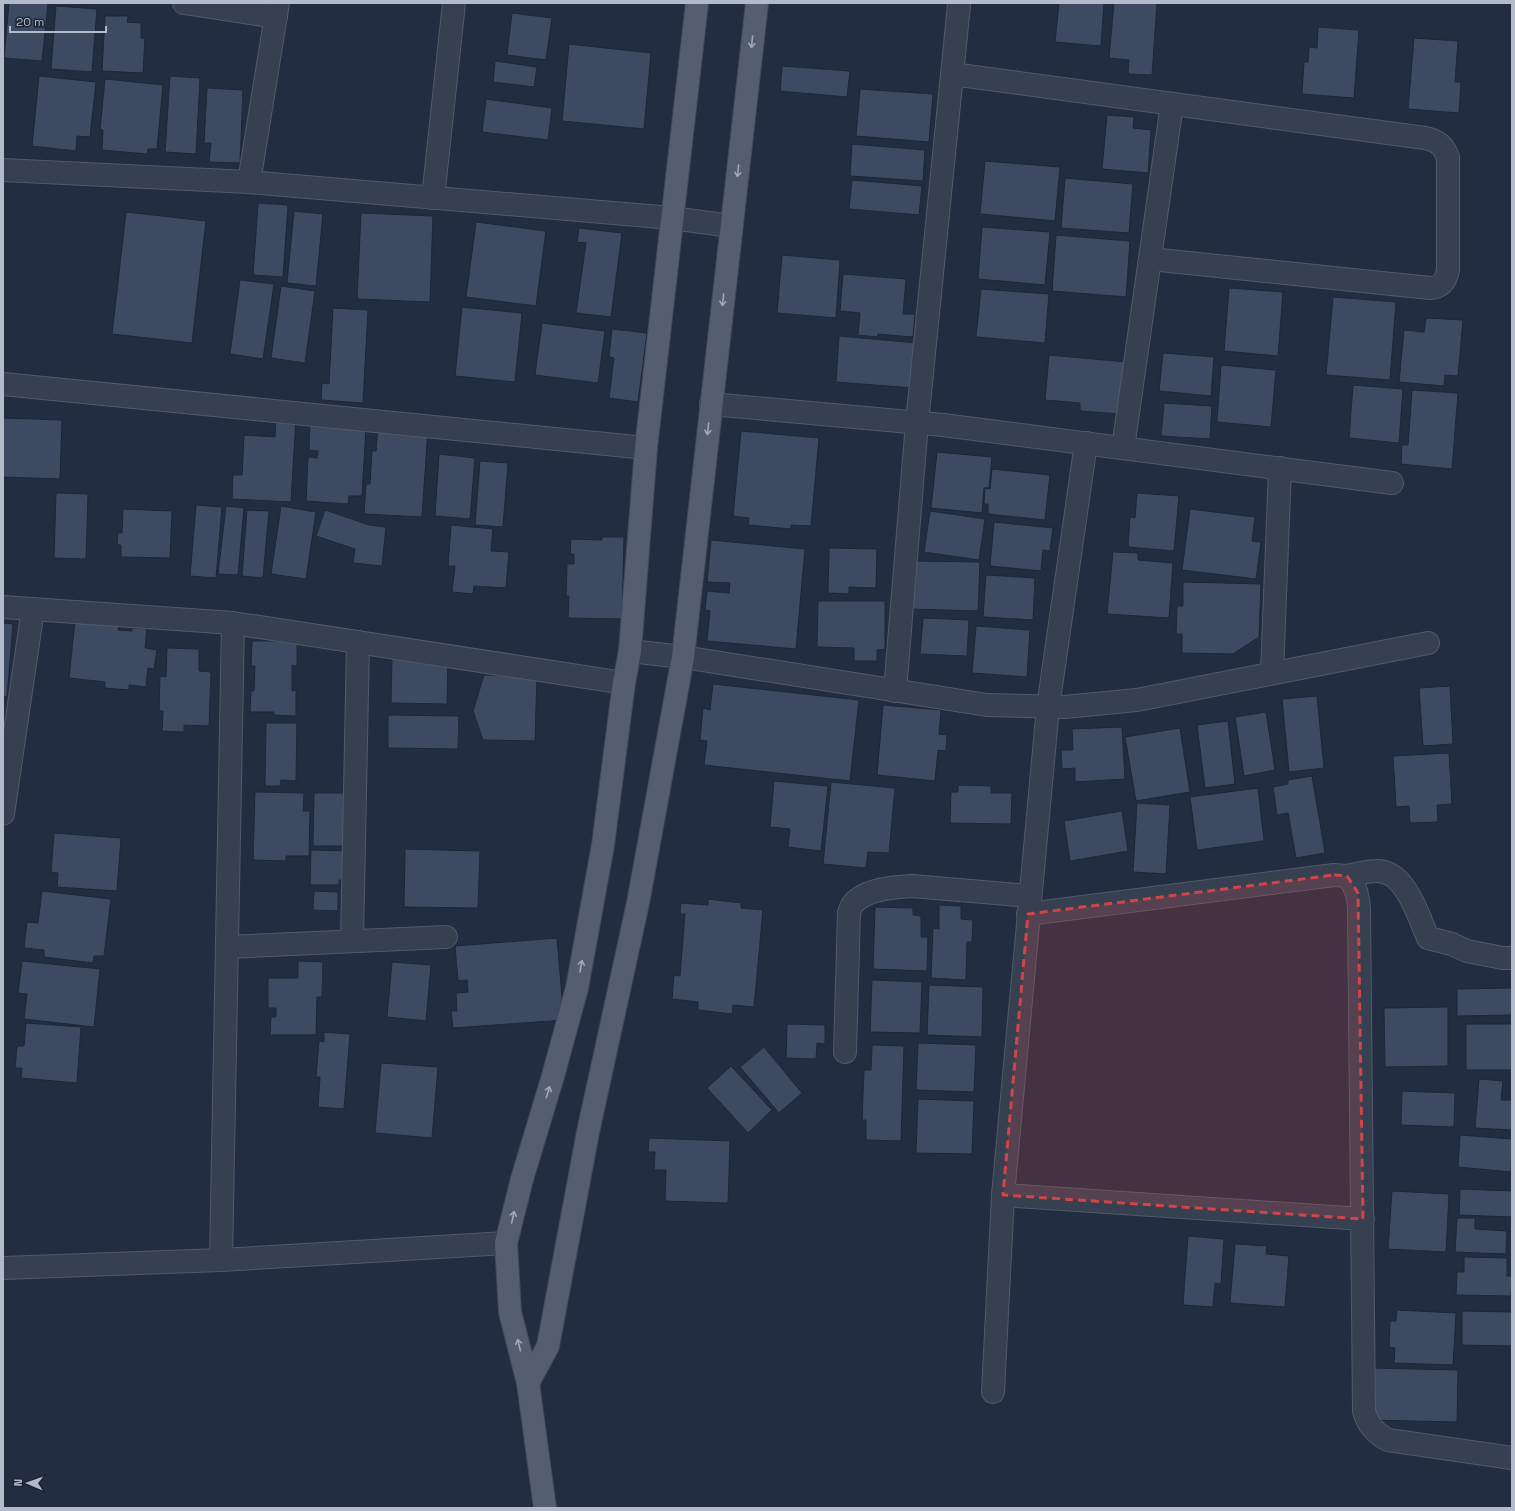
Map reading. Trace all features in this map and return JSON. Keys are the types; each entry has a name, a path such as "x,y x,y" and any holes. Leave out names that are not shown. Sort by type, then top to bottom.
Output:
{"main road":[{"path":"545,1508 528,1383 510,1312 506,1244 522,1179 553,1076 577,988 603,845 624,683 630,652 646,448 697,3"},
{"path":"528,1383 548,1346 588,1132 638,903 683,657 756,3"}],"street":[{"path":"184,3 277,10 249,182"},
{"path":"434,198 454,3"},
{"path":"895,691 917,423 959,5"},
{"path":"952,74 1425,138 1439,142 1448,157 1447,276 1446,280 1440,285 1430,288 1150,259"},
{"path":"1123,448 1172,104"},
{"path":"3,170 249,182 672,218 731,226"},
{"path":"3,384 646,448"},
{"path":"711,404 917,423 1086,443 1392,483"},
{"path":"993,1392 1003,1195 1048,707 1086,443"},
{"path":"1272,673 1280,468"},
{"path":"3,607 233,622 624,683"},
{"path":"3,814 33,609"},
{"path":"221,1260 233,622"},
{"path":"352,941 358,642"},
{"path":"630,652 683,657 987,705 1064,708 1137,700 1428,643"},
{"path":"845,1052 849,913 852,904 873,892 893,887 912,886 1029,905 1334,874 1347,876 1377,870 1387,872 1394,876 1406,890 1428,938 1452,944 1467,951 1503,958 1512,958"},
{"path":"1347,876 1354,884 1358,893 1359,909 1364,1411 1366,1419 1377,1435 1388,1440 1512,1458"},
{"path":"227,947 446,937"},
{"path":"1003,1195 1362,1219"},
{"path":"3,1268 221,1260 506,1244"}],"highlighted area":[{"path":"1334,875 1347,876 1358,893 1363,1219 1003,1195 1028,914"}],"building":[{"path":"9,3 48,3 42,61 4,58"},
{"path":"1059,3 1104,3 1101,46 1055,42"},
{"path":"1114,3 1157,3 1152,75 1128,74 1129,60 1109,58"},
{"path":"56,6 97,9 92,72 51,69"},
{"path":"512,13 552,18 546,60 507,55"},
{"path":"105,16 128,16 127,22 141,23 141,38 145,38 143,73 102,71"},
{"path":"1318,27 1359,30 1354,98 1302,94 1304,62 1308,62 1309,47 1317,48"},
{"path":"1414,38 1458,41 1455,82 1461,82 1459,113 1408,109"},
{"path":"569,44 651,53 644,129 562,121"},
{"path":"495,61 537,67 534,87 493,82"},
{"path":"782,66 850,71 847,97 780,91"},
{"path":"39,76 96,82 90,137 77,136 76,151 32,146"},
{"path":"170,76 200,78 196,154 165,152"},
{"path":"105,79 163,85 157,149 148,149 147,154 102,150 103,130 100,129"},
{"path":"207,88 243,90 240,163 209,162 211,143 204,143"},
{"path":"860,89 933,94 929,142 856,136"},
{"path":"486,99 552,108 548,140 482,132"},
{"path":"1107,115 1134,117 1133,128 1151,130 1148,173 1102,169"},
{"path":"852,144 925,150 923,181 850,176"},
{"path":"985,161 1060,167 1055,221 980,214"},
{"path":"1065,178 1133,184 1129,233 1061,228"},
{"path":"852,180 922,186 919,215 849,209"},
{"path":"258,203 288,205 283,277 253,275"},
{"path":"294,211 323,214 316,286 287,283"},
{"path":"126,212 206,221 192,343 112,334"},
{"path":"361,213 433,216 430,302 357,299"},
{"path":"476,222 546,231 536,306 466,297"},
{"path":"982,227 1050,232 1045,285 978,279"},
{"path":"579,228 622,233 611,317 576,313 586,243 577,242"},
{"path":"1056,235 1130,241 1126,297 1052,291"},
{"path":"782,255 840,260 836,318 777,313"},
{"path":"843,274 906,279 903,314 915,314 913,337 878,334 877,337 858,335 860,313 840,311"},
{"path":"240,280 274,284 263,359 230,354"},
{"path":"281,286 315,291 305,363 271,358"},
{"path":"1229,288 1283,292 1278,356 1224,351"},
{"path":"981,289 1049,294 1045,343 976,337"},
{"path":"1333,297 1396,302 1390,380 1326,375"},
{"path":"462,307 522,313 515,382 455,376"},
{"path":"333,308 368,310 363,403 321,400 322,383 329,384"},
{"path":"1426,318 1463,320 1458,376 1445,375 1444,386 1399,382 1404,330 1424,332"},
{"path":"542,323 605,331 598,383 535,375"},
{"path":"612,329 647,333 638,402 609,398 614,358 609,357"},
{"path":"839,336 917,343 914,388 836,382"},
{"path":"1163,353 1214,357 1211,396 1159,391"},
{"path":"1049,355 1126,362 1121,414 1080,411 1080,403 1045,400"},
{"path":"1221,365 1276,370 1271,427 1217,422"},
{"path":"1353,385 1403,389 1399,443 1349,438"},
{"path":"1412,390 1458,393 1452,469 1401,464 1402,445 1408,445"},
{"path":"1164,403 1212,406 1210,439 1161,436"},
{"path":"276,416 296,417 291,502 232,499 233,475 242,475 244,435 275,437"},
{"path":"3,418 62,420 60,479 3,477"},
{"path":"310,425 366,428 362,496 349,496 348,504 306,501 308,457 317,458 318,451 309,450"},
{"path":"378,426 428,429 422,517 364,514 366,484 370,484 372,451 376,451"},
{"path":"741,431 819,438 811,526 791,525 791,529 748,525 749,518 733,516"},
{"path":"937,452 992,457 989,488 984,488 982,513 931,508"},
{"path":"439,454 475,458 470,519 435,516"},
{"path":"480,461 508,463 503,527 475,525"},
{"path":"992,469 1050,475 1045,520 988,514 988,504 984,504 985,488 990,489"},
{"path":"56,493 88,494 86,559 54,558"},
{"path":"1137,493 1179,496 1174,551 1128,547 1130,517 1135,518"},
{"path":"196,505 222,507 216,578 190,576"},
{"path":"226,506 244,508 238,575 218,574"},
{"path":"281,506 316,512 306,579 271,574"},
{"path":"123,509 172,511 170,558 121,557 121,545 117,545 118,533 122,533"},
{"path":"1190,509 1255,517 1252,541 1261,542 1256,579 1182,570"},
{"path":"247,510 269,511 263,578 242,576"},
{"path":"325,510 369,525 386,527 382,566 353,563 355,549 316,536"},
{"path":"930,511 985,519 979,560 924,552"},
{"path":"994,522 1053,528 1050,551 1043,550 1041,571 990,566"},
{"path":"451,525 493,529 491,551 509,552 506,588 474,586 473,594 452,592 455,566 448,566"},
{"path":"602,537 624,537 622,619 568,618 569,596 566,596 567,564 574,564 574,554 570,554 571,539 602,540"},
{"path":"711,540 805,549 796,649 707,641 710,611 705,610 707,591 729,593 730,583 707,582"},
{"path":"829,548 877,549 876,588 849,587 849,594 828,593"},
{"path":"1113,552 1138,553 1138,560 1173,563 1169,618 1107,614"},
{"path":"914,561 980,562 978,611 913,609"},
{"path":"986,575 1035,578 1033,620 983,617"},
{"path":"1183,582 1261,584 1259,637 1233,654 1182,653 1182,634 1176,634 1177,606 1183,606"},
{"path":"818,601 885,601 885,649 877,650 877,661 854,661 854,648 817,647"},
{"path":"923,618 969,620 967,656 920,654"},
{"path":"75,621 119,626 118,630 132,631 132,628 147,629 145,648 157,650 154,669 148,668 146,687 129,685 129,690 105,688 105,682 69,678"},
{"path":"3,623 13,624 7,697 3,696"},
{"path":"976,626 1030,630 1027,677 972,673"},
{"path":"252,641 297,641 297,666 292,665 292,691 296,690 296,716 274,715 274,712 250,712 251,691 254,691 255,666 251,666"},
{"path":"167,648 199,649 199,671 211,672 209,726 184,725 184,732 162,731 163,711 159,711 160,676 166,677"},
{"path":"392,656 448,658 447,704 391,703"},
{"path":"484,675 537,676 535,741 483,740 473,711"},
{"path":"713,684 859,700 850,781 704,765 707,741 700,740 703,708 710,710"},
{"path":"1450,686 1453,744 1423,746 1419,688"},
{"path":"1317,696 1324,768 1289,772 1282,699"},
{"path":"883,705 941,710 939,734 947,735 946,751 938,750 935,781 877,775"},
{"path":"1266,712 1275,770 1244,776 1235,717"},
{"path":"388,715 459,716 458,749 388,748"},
{"path":"1228,721 1235,784 1205,788 1197,725"},
{"path":"266,723 297,723 296,781 281,780 280,786 265,786"},
{"path":"1122,727 1125,779 1075,782 1075,768 1062,769 1061,750 1073,750 1072,729"},
{"path":"1180,728 1190,792 1136,801 1125,737"},
{"path":"1449,753 1452,804 1437,805 1438,822 1410,823 1409,806 1396,807 1393,756"},
{"path":"1312,776 1325,853 1296,858 1288,813 1277,815 1273,787 1288,784 1288,780"},
{"path":"774,781 828,786 821,851 788,847 790,829 770,827"},
{"path":"831,782 895,788 889,853 868,852 866,868 823,864"},
{"path":"958,785 991,786 991,793 1012,793 1011,824 950,823 951,792 958,792"},
{"path":"1258,788 1264,841 1197,850 1190,797"},
{"path":"255,792 304,793 303,811 310,811 309,856 286,856 286,861 253,860"},
{"path":"314,793 346,793 352,846 313,846"},
{"path":"1137,803 1170,805 1166,874 1133,872"},
{"path":"1122,811 1128,851 1070,861 1064,821"},
{"path":"54,833 121,838 117,891 57,887 58,873 51,872"},
{"path":"405,849 480,851 478,908 404,907"},
{"path":"311,850 352,851 351,880 339,880 339,885 310,885"},
{"path":"42,891 111,899 104,956 94,956 93,963 44,957 44,950 24,948 27,922 38,923"},
{"path":"314,891 338,892 338,911 313,910"},
{"path":"708,899 741,903 741,908 763,910 754,1007 733,1005 732,1014 698,1010 698,1002 672,999 674,975 680,976 685,914 680,914 681,903 708,905"},
{"path":"939,905 961,906 961,919 973,920 972,942 967,942 966,980 931,978 933,928 939,929"},
{"path":"875,907 913,908 913,915 921,916 921,937 928,937 927,971 873,969"},
{"path":"557,938 564,1020 453,1028 451,1011 457,1011 456,993 468,992 467,980 458,981 455,946"},
{"path":"22,961 100,969 94,1027 24,1019 27,994 18,993"},
{"path":"298,961 323,962 322,997 317,997 316,1035 270,1035 271,1017 276,1017 276,1008 268,1008 268,978 298,978"},
{"path":"392,962 431,965 426,1021 387,1017"},
{"path":"872,980 922,982 920,1033 870,1032"},
{"path":"929,985 983,987 982,1037 927,1035"},
{"path":"1512,988 1512,1015 1457,1016 1457,989"},
{"path":"1448,1007 1448,1066 1385,1067 1384,1008"},
{"path":"26,1023 81,1027 77,1083 21,1078 22,1068 15,1068 17,1046 24,1046"},
{"path":"787,1024 825,1025 825,1044 817,1043 816,1059 786,1058"},
{"path":"1466,1024 1512,1024 1512,1070 1466,1070"},
{"path":"324,1032 350,1034 344,1109 318,1107 320,1077 316,1077 319,1041 324,1042"},
{"path":"918,1043 976,1045 974,1092 916,1090"},
{"path":"872,1045 904,1046 901,1141 866,1140 866,1120 862,1120 864,1070 871,1070"},
{"path":"764,1047 802,1093 779,1113 740,1067"},
{"path":"381,1063 438,1067 432,1138 375,1133"},
{"path":"731,1066 772,1110 748,1133 707,1088"},
{"path":"1479,1079 1503,1081 1501,1100 1512,1100 1512,1130 1475,1128"},
{"path":"1402,1091 1455,1093 1454,1127 1401,1125"},
{"path":"918,1099 974,1101 972,1154 916,1153"},
{"path":"1460,1135 1512,1139 1511,1172 1458,1167"},
{"path":"649,1138 730,1141 728,1203 665,1201 666,1170 654,1170 655,1152 648,1152"},
{"path":"1460,1189 1512,1191 1512,1217 1459,1215"},
{"path":"1392,1191 1449,1194 1446,1252 1388,1249"},
{"path":"1457,1218 1475,1218 1475,1229 1507,1231 1506,1254 1455,1252"},
{"path":"1188,1236 1224,1239 1221,1284 1215,1283 1213,1307 1183,1305"},
{"path":"1235,1244 1267,1246 1266,1254 1289,1256 1285,1307 1230,1303"},
{"path":"1464,1257 1507,1258 1507,1276 1512,1276 1511,1296 1456,1295 1457,1272 1464,1272"},
{"path":"1397,1310 1456,1313 1453,1365 1394,1363 1395,1348 1389,1347 1390,1321 1396,1321"},
{"path":"1462,1311 1512,1312 1512,1346 1462,1345"},
{"path":"1370,1368 1458,1370 1457,1422 1369,1420"}]}
